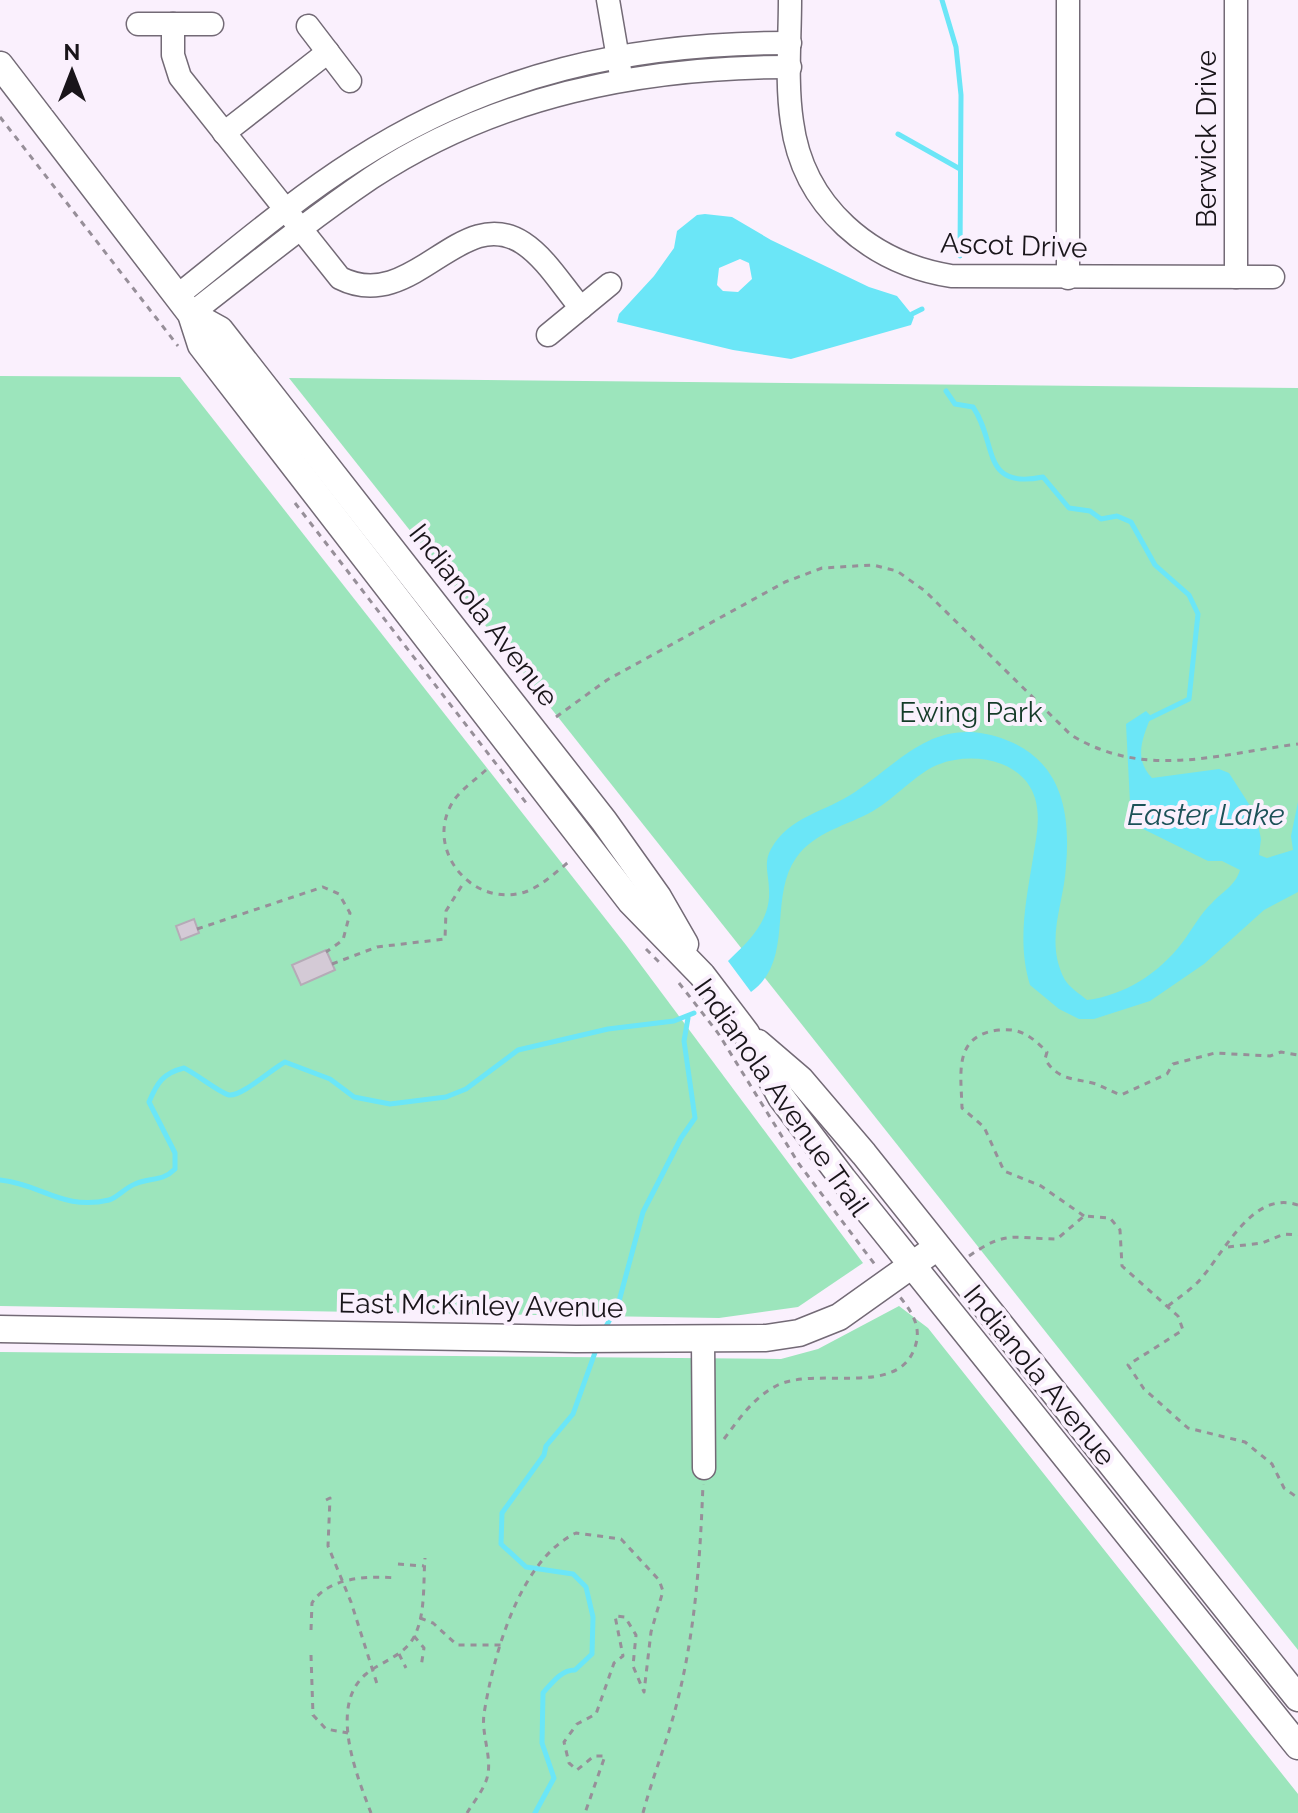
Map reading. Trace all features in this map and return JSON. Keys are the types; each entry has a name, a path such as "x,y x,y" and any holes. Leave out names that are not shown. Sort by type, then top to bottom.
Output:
{"main road":[{"name":"Indianola Avenue","path":"0,65 184,305 220,330 604,821 658,897 702,975 746,1033 781,1097 1298,1746"},
{"name":"Indianola Avenue","path":"746,1033 800,1079 864,1154 1298,1698"},
{"name":"East McKinley Avenue","path":"0,1329 703,1340 799,1333 839,1317 936,1248"}],"street":[{"path":"608,0 622,79"},
{"name":"Ascot Drive","path":"790,0 792,124 803,164 822,201 859,239 880,253 925,272 970,278 1273,277"},
{"path":"1068,0 1068,278"},
{"name":"Berwick Drive","path":"1236,0 1236,277"},
{"path":"138,24 212,24"},
{"path":"173,24 175,66 224,133 340,278 367,288 399,280 479,236 507,236 530,249 581,308"},
{"path":"308,26 350,81"},
{"path":"184,305 285,211 354,161 441,112 541,73 618,55 699,44 790,43"},
{"path":"224,133 328,52"},
{"path":"184,305 300,230 373,177 459,130 550,96 622,79 698,69 790,67"},
{"path":"548,335 610,284"},
{"path":"703,1340 704,1468"}],"path":[{"path":"556,717 607,680 785,582 822,568 873,565 897,571 925,591 1071,735 1097,751 1147,760 1184,761 1298,744"},
{"path":"486,770 454,800 445,830 451,862 465,880 490,893 522,893 535,888 571,860"},
{"path":"332,964 377,947 445,939 446,911 465,880"},
{"path":"197,929 323,887 339,894 350,913 343,940 326,952"},
{"name":"Indianola Avenue Trail","path":"645,948 671,972 718,1033 784,1142 871,1260"},
{"path":"1298,1055 1281,1052 1270,1056 1215,1053 1173,1064 1167,1074 1121,1095 1095,1084 1071,1082 1057,1073 1045,1059 1047,1052 1031,1037 1014,1028 981,1033 970,1040 962,1060 962,1108 984,1127 1004,1171 1041,1186 1084,1216 1110,1218 1120,1230 1122,1266 1178,1316 1183,1330 1128,1365 1144,1389 1188,1428 1245,1442 1272,1464 1284,1488 1298,1498"},
{"path":"1168,1306 1196,1284 1240,1226 1265,1208 1285,1201 1298,1205"},
{"path":"967,1257 992,1240 1012,1235 1057,1239 1084,1216"},
{"path":"1227,1247 1262,1243 1284,1234 1298,1235"},
{"path":"643,1813 674,1713 692,1633 701,1553 704,1468 750,1405 777,1385 812,1376 879,1376 902,1368 916,1346 918,1334 913,1314 899,1296"},
{"path":"326,1500 330,1498 327,1509 328,1546 378,1687"},
{"path":"467,1813 487,1780 484,1716 501,1645 541,1560 576,1533 610,1535 621,1539 638,1553 659,1580 663,1591 651,1632 644,1692 633,1666 636,1635 625,1617 615,1616 623,1656 614,1663 596,1714 577,1724 564,1742 569,1763 577,1770 594,1756 605,1756 585,1813"},
{"path":"371,1813 354,1772 348,1733 353,1693 370,1671 399,1654 414,1636 420,1618 425,1558"},
{"path":"398,1564 424,1566"},
{"path":"311,1630 311,1611 316,1596 363,1576 397,1578"},
{"path":"420,1618 433,1623 457,1645 501,1645"},
{"path":"414,1636 424,1648 421,1667"},
{"path":"399,1654 406,1668"},
{"path":"311,1655 313,1715 326,1729 348,1733"}],"green space":[{"path":"0,376 180,377 626,945 863,1263 798,1307 719,1318 0,1306"},
{"name":"Ewing Park","path":"289,378 1298,388 1298,1650"},
{"path":"899,1306 928,1328 1298,1794 1298,1813 0,1813 0,1352 781,1359 818,1349"}],"water":[{"path":"697,215 732,217 771,240 869,287 897,296 914,317 911,325 791,359 733,350 617,322 619,314 654,276 674,248 677,231","holes":["740,259 749,263 752,279 738,292 723,291 717,285 719,268"]},
{"name":"Easter Lake","path":"1146,711 1151,716 1141,755 1152,778 1219,769 1229,773 1256,815 1261,839 1259,855 1267,858 1293,850 1291,836 1298,802 1298,892 1264,910 1204,964 1150,1001 1094,1019 1079,1019 1059,1009 1030,985 1023,938 1037,806 1029,785 1019,774 1008,767 980,759 937,765 873,811 812,841 796,858 788,874 783,891 777,947 773,964 764,979 751,992 728,961 762,921 769,901 769,854 788,829 844,799 922,744 957,733 978,733 1001,738 1037,758 1058,788 1067,845 1056,951 1065,980 1087,1000 1114,993 1140,981 1173,954 1204,912 1232,884 1240,870 1222,861 1208,861 1131,823 1126,724"}],"building":[{"path":"194,919 199,933 181,940 176,926"},
{"path":"326,950 335,970 301,985 292,965"}],"waterway":[{"path":"942,0 956,47 961,95 960,256"},
{"path":"898,134 960,169"},
{"path":"912,314 922,309"},
{"path":"946,391 955,404 973,407 1000,470 1009,477 1043,477 1069,508 1090,511 1101,519 1117,516 1131,522 1155,565 1189,595 1198,614 1189,699 1148,719"},
{"path":"0,1180 15,1182 65,1200 93,1202 112,1199 132,1185 170,1173 175,1169 175,1153 149,1102 162,1080 184,1068 229,1095 249,1087 285,1062 330,1079 354,1097 390,1104 446,1097 466,1089 518,1050 608,1029 674,1021 694,1013"},
{"path":"604,1330 618,1305 643,1212 681,1138 695,1118 684,1041 688,1018"},
{"path":"535,1813 554,1778 542,1743 543,1693 557,1678 575,1670 592,1654 593,1617 586,1587 573,1574 526,1567 501,1544 502,1513 544,1455 546,1446 573,1414 597,1347"}]}
